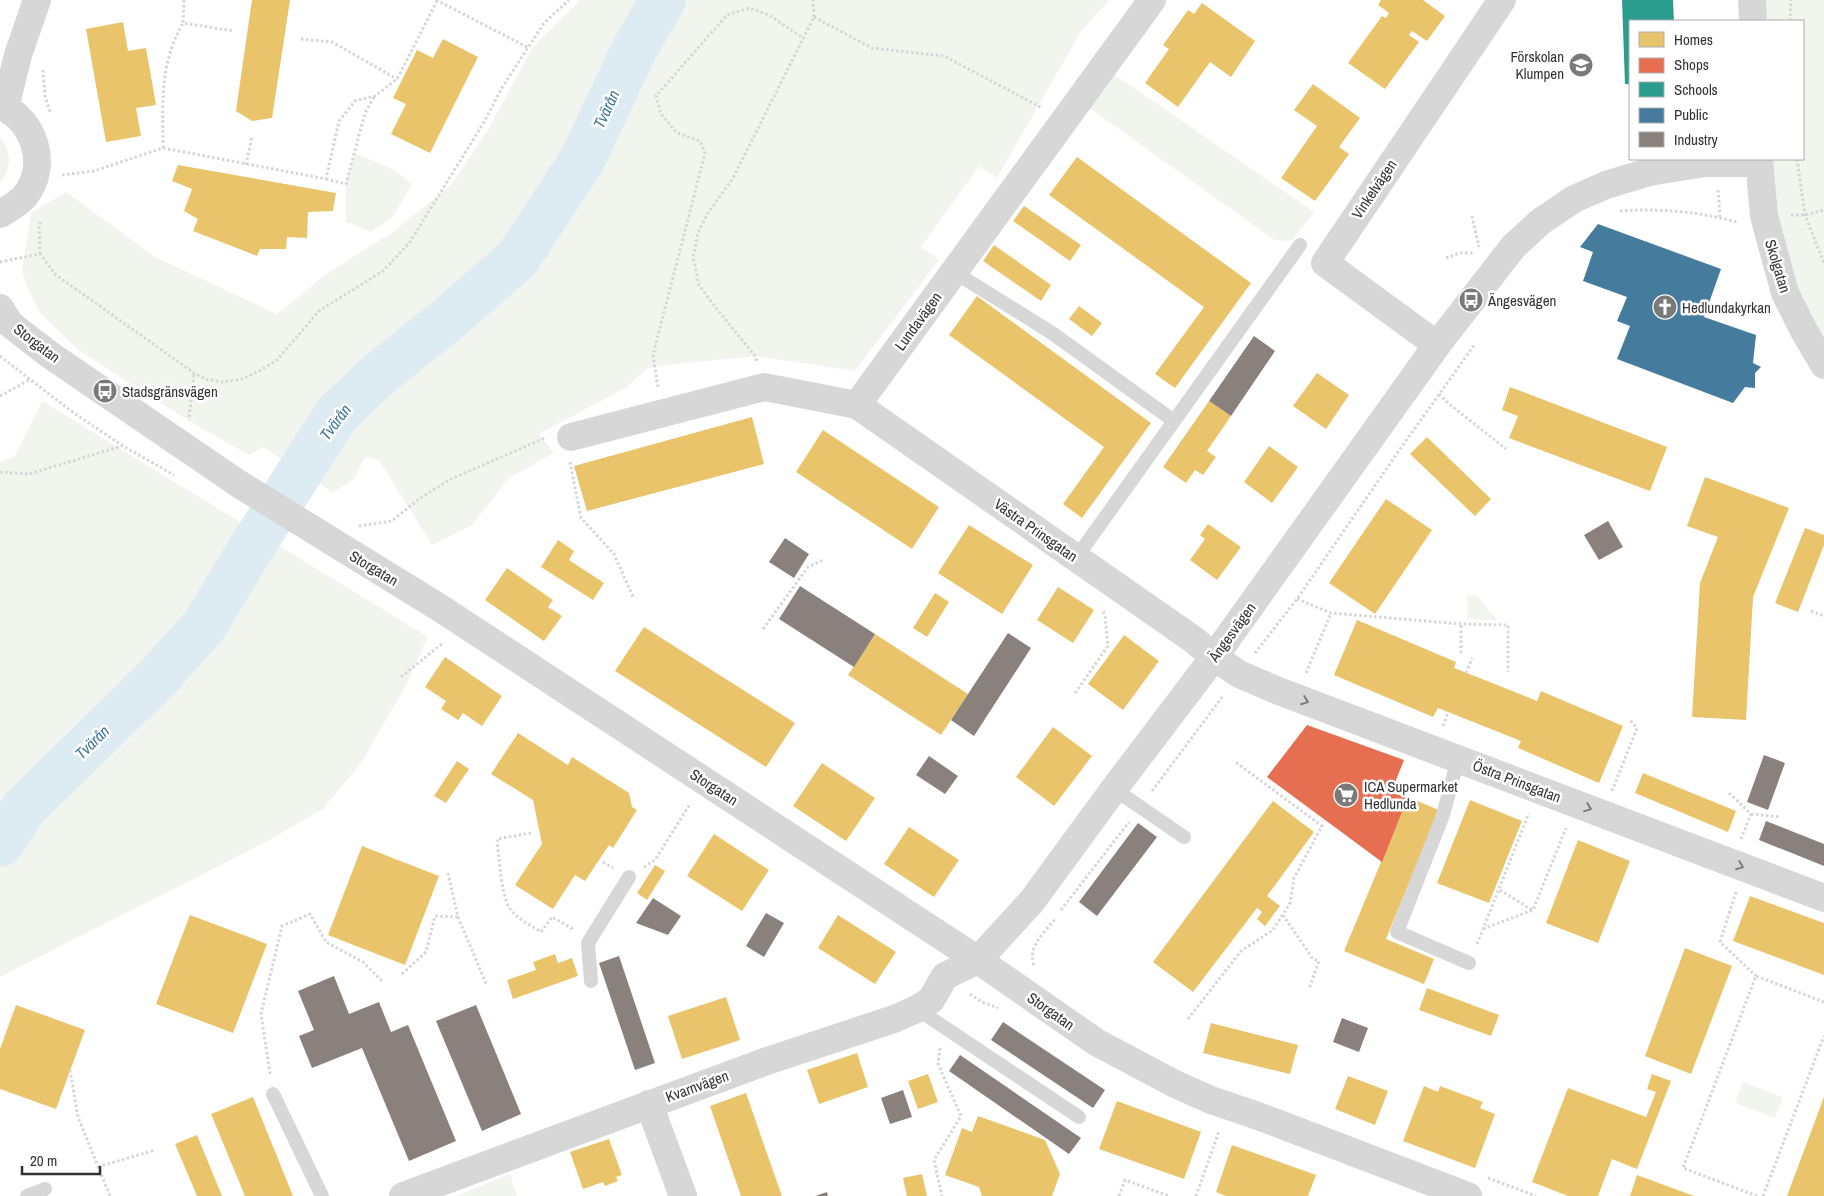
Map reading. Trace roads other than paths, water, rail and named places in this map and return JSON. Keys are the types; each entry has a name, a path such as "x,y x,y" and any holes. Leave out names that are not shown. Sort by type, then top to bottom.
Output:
{"street":[{"path":"0,214 12,208 24,197 32,184 36,172 37,158 30,131 3,106 37,0"},
{"name":"Lundavägen","path":"857,405 1152,0"},
{"name":"Vinkelvägen","path":"1437,345 1325,263 1502,0"},
{"path":"1752,0 1753,20"},
{"name":"Ängesvägen","path":"978,960 1032,901 1214,657 1437,345 1512,247 1540,222 1574,199 1606,185 1649,172 1705,163 1759,161"},
{"name":"Skolgatan","path":"1759,161 1764,216 1785,293 1824,365"},
{"name":"Storgatan","path":"0,308 10,324 50,355 239,484 440,608 978,960 1096,1042 1175,1084 1211,1100 1468,1196"},
{"path":"568,437 764,387 857,405"},
{"name":"Västra Prinsgatan","path":"857,405 1194,640 1214,657"},
{"name":"Östra Prinsgatan","path":"1214,657 1275,697 1458,759 1824,898"},
{"name":"Kvarnvägen","path":"403,1196 764,1062 894,1020 916,1010 931,1000 945,976 978,960"},
{"path":"648,1104 682,1196"}],"lane":[{"path":"1076,558 1300,245"},
{"path":"954,272 1052,333 1174,421"},
{"path":"1458,759 1443,815 1397,932 1468,963"},
{"path":"1114,789 1184,837"},
{"path":"591,981 588,943 629,877"},
{"path":"916,1010 1079,1117"},
{"path":"273,1094 322,1196"},
{"path":"26,1196 45,1188"}],"waterway":[{"name":"Tvärån","path":"0,844 25,807 158,677 204,626 251,548 337,414 378,375 448,319 517,259 581,162 635,48 663,0"}],"place":[{"name":"Förskolan Klumpen","path":"1581,65"},
{"name":"Ängesvägen","path":"1471,300"},
{"name":"Hedlundakyrkan","path":"1665,307"},
{"name":"Stadsgränsvägen","path":"105,391"},
{"name":"ICA Supermarket Hedlunda","path":"1346,795"}]}
